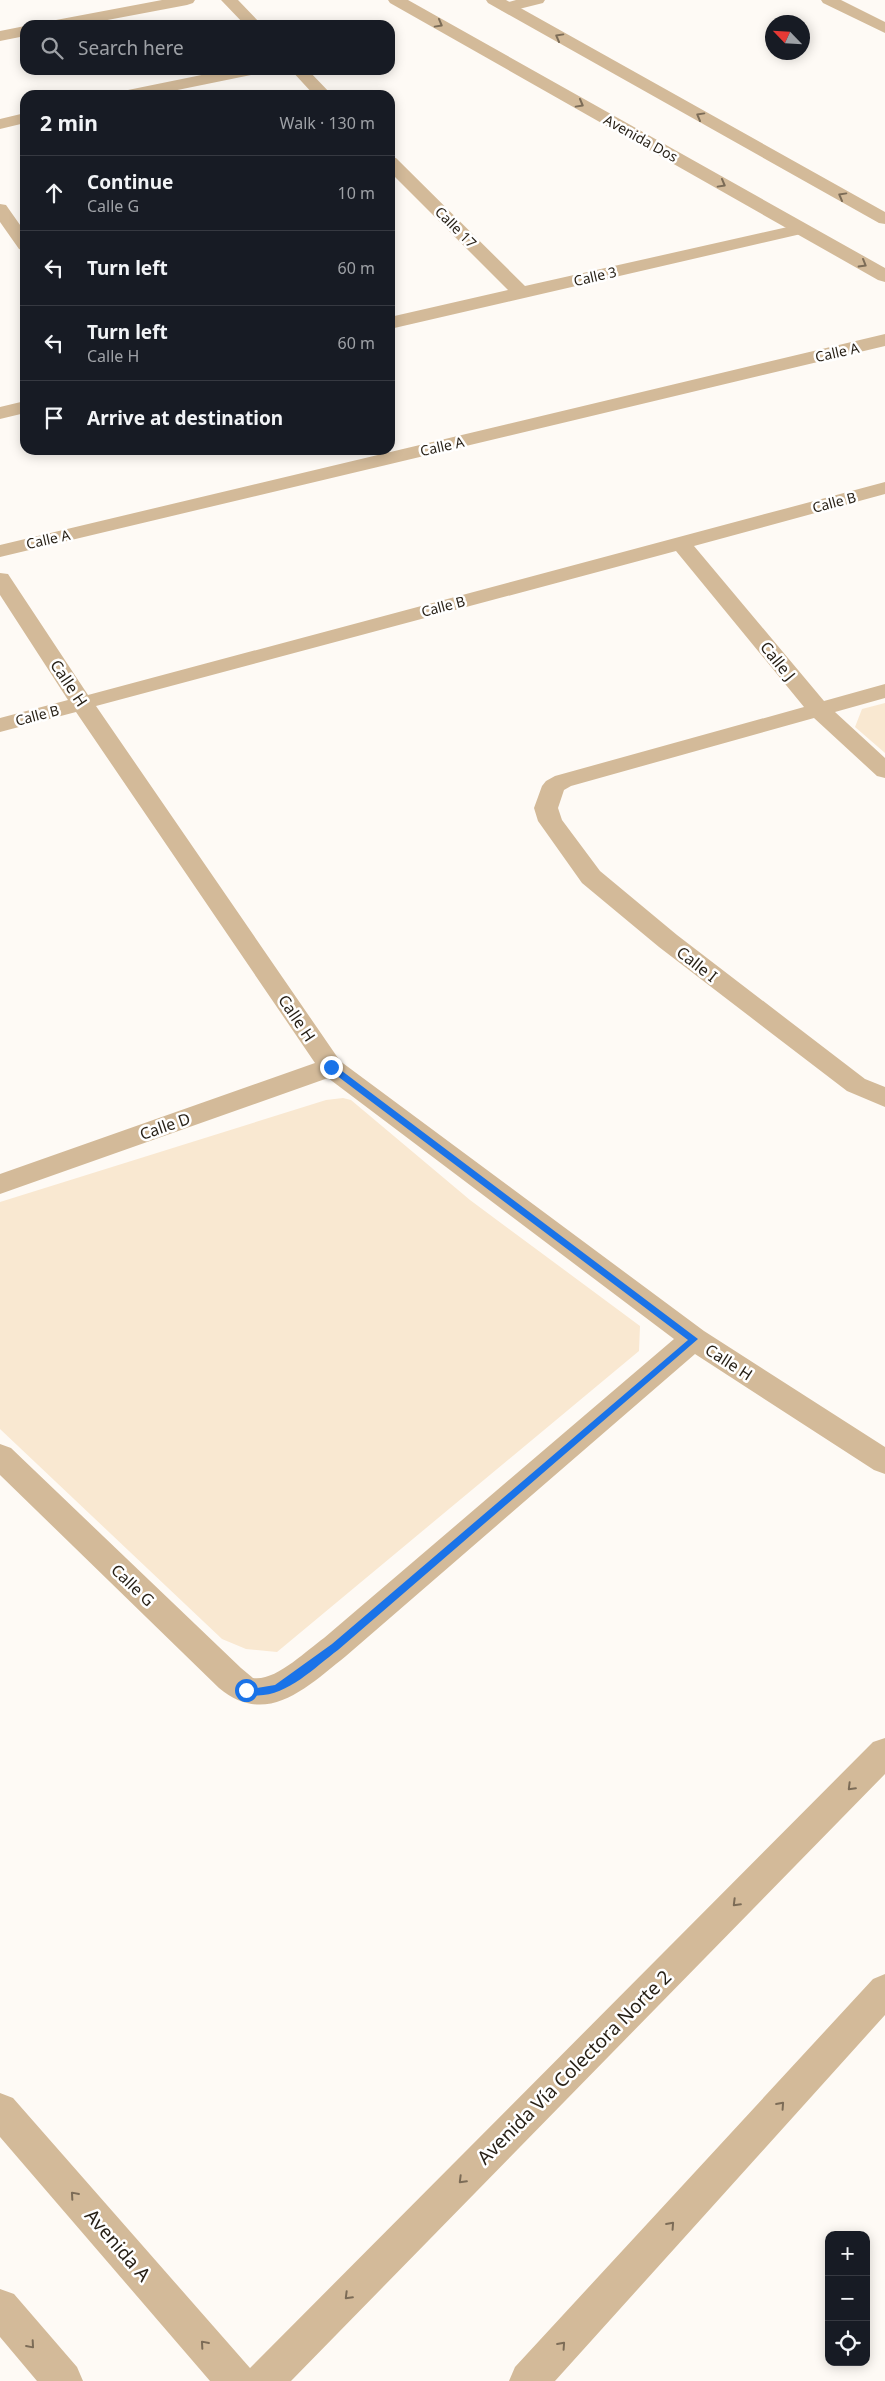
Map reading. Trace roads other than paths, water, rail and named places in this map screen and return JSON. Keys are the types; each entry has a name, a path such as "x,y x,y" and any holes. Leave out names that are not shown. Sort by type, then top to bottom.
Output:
{"street":[{"path":"82,20 187,0"},
{"path":"229,0 249,20"},
{"name":"Avenida Dos","path":"396,0 885,276"},
{"path":"501,4 537,0"},
{"path":"829,0 885,28"},
{"path":"501,4 885,219"},
{"path":"0,36 20,32"},
{"path":"153,90 226,75"},
{"path":"304,75 319,90"},
{"path":"0,124 20,119"},
{"name":"Calle 17","path":"395,167 521,293"},
{"path":"0,209 20,238"},
{"name":"Calle 3","path":"395,322 801,229"},
{"name":"Calle A","path":"0,551 885,340"},
{"path":"0,413 20,408"},
{"name":"Calle B","path":"0,725 885,488"},
{"name":"Calle J","path":"681,543 818,709 885,771"},
{"name":"Calle H","path":"0,579 82,703 331,1067 694,1339 885,1462"},
{"path":"818,709 885,691"},
{"name":"Calle I","path":"818,709 563,781 554,786 548,798 546,808 550,821 591,877 668,941 856,1085 885,1098"},
{"name":"Calle D","path":"0,1184 331,1067"},
{"name":"Calle G","path":"0,1456 230,1678 246,1690 257,1692 277,1689 335,1647 694,1339"},
{"name":"Avenida Vía Colectora Norte 2","path":"264,2381 885,1752"},
{"path":"529,2381 885,1990"},
{"name":"Avenida A","path":"0,2110 236,2381"},
{"path":"0,2308 63,2381"}]}
